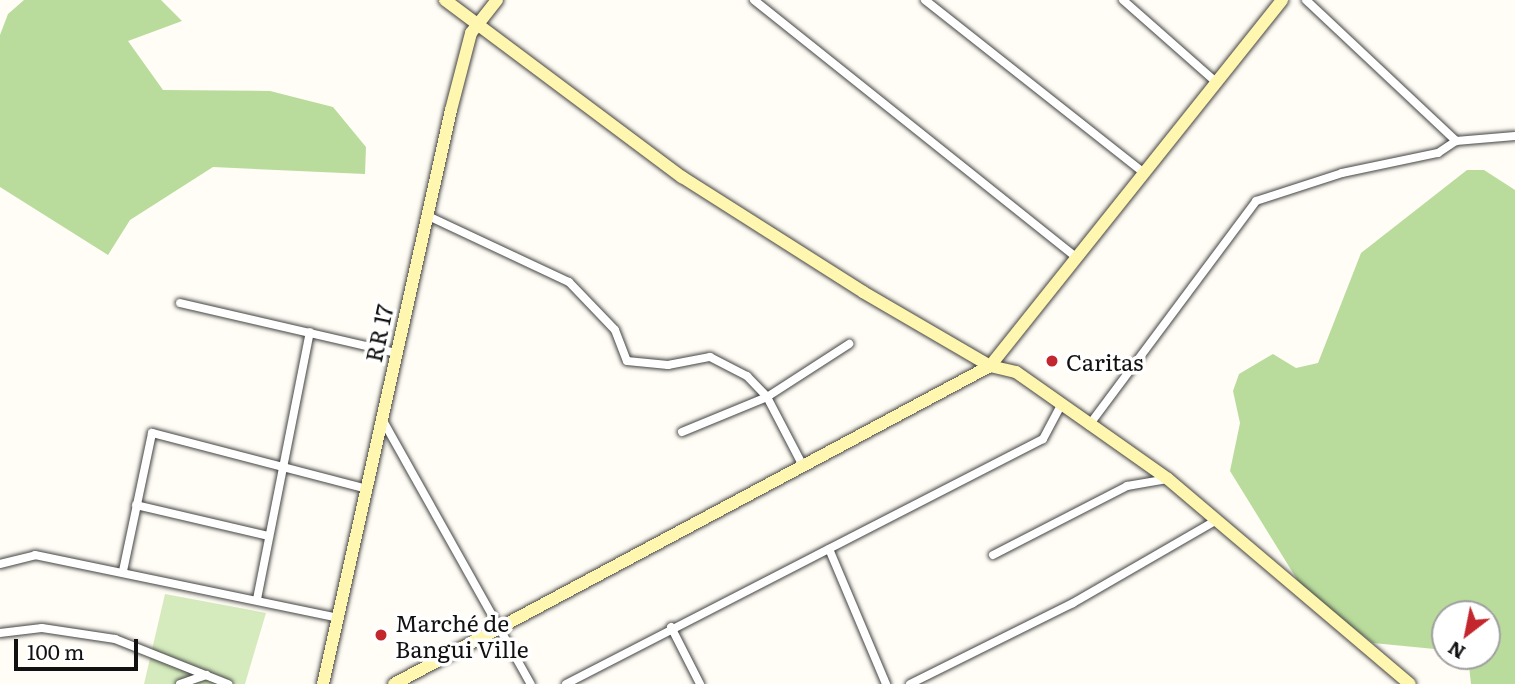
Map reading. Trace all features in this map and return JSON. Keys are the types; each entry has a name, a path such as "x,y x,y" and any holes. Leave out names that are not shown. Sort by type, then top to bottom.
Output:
{"street":[{"path":"445,0 682,177 990,366 1016,372 1168,479 1410,684"},
{"name":"RR 17","path":"323,684 363,488 426,215 476,25 497,0"},
{"path":"754,0 1076,257"},
{"path":"925,0 1143,173"},
{"path":"1123,0 1216,82"},
{"path":"394,684 494,626 990,366 1282,0"},
{"path":"1306,0 1456,141"},
{"path":"1090,424 1255,201 1342,173 1438,153 1456,141 1515,136"},
{"path":"426,215 569,282 615,330 627,361 668,366 710,357 747,376 767,397 802,464"},
{"path":"180,303 396,353"},
{"path":"257,599 310,332"},
{"path":"682,432 767,397 849,344"},
{"path":"566,684 671,627 1043,439 1062,404"},
{"path":"381,418 423,484 494,626 531,684"},
{"path":"123,571 152,433 363,488"},
{"path":"993,555 1127,486 1168,479"},
{"path":"136,505 268,536"},
{"path":"910,684 1073,603 1215,521"},
{"path":"829,549 886,684"},
{"path":"0,564 31,555 123,571 335,617"},
{"path":"671,627 700,684"},
{"path":"0,633 42,628 115,639 228,684"},
{"path":"180,684 206,675"}],"green space":[{"path":"24,0 161,0 182,21 128,41 163,90 270,91 333,107 366,147 365,174 213,167 130,220 108,255 0,187 0,35 8,14"},
{"path":"1467,170 1484,170 1515,190 1515,684 1471,684 1469,670 1501,670 1501,600 1431,600 1431,649 1373,643 1303,589 1230,471 1240,423 1233,391 1239,374 1273,354 1296,368 1318,363 1361,253"},
{"path":"165,594 266,613 245,684 144,684"}],"place":[{"name":"Caritas","path":"1052,361"},
{"name":"Marché de Bangui Ville","path":"381,635"}]}
